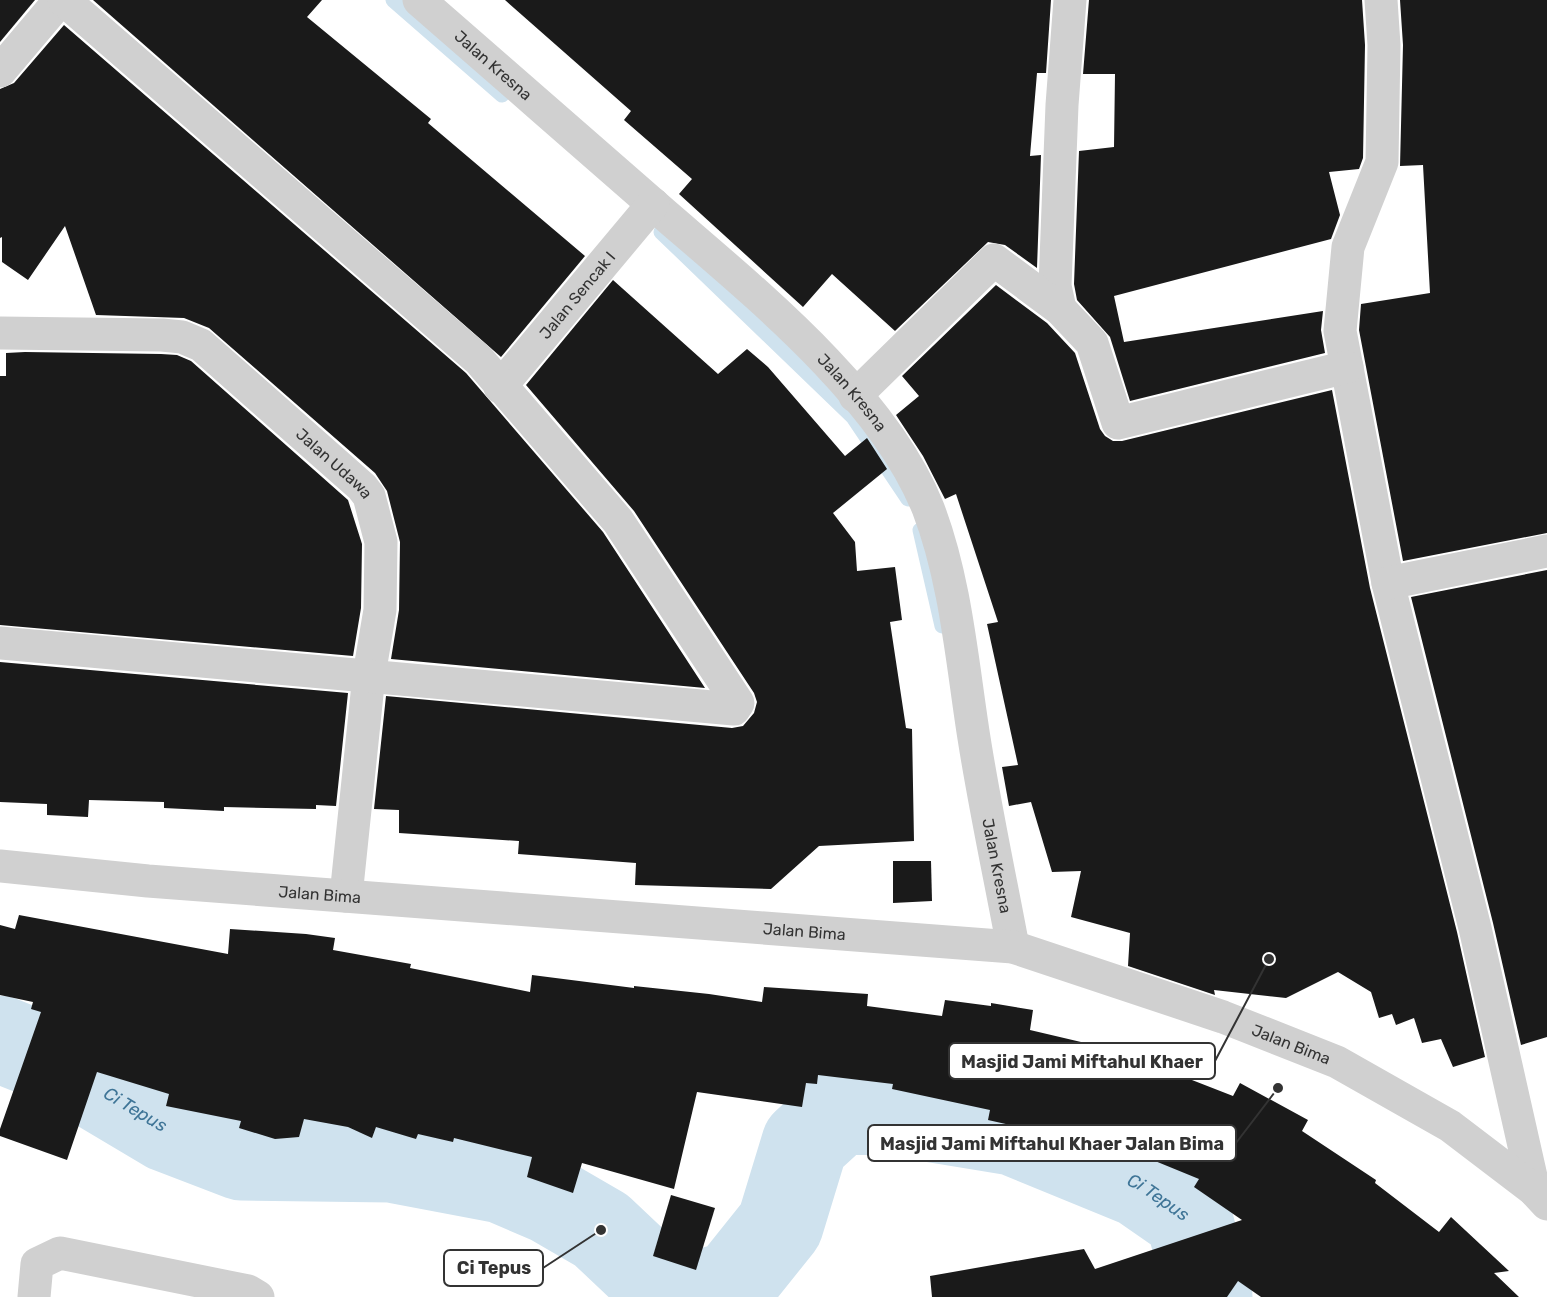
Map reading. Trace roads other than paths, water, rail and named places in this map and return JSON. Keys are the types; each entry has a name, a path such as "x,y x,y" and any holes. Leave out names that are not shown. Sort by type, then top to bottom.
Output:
{"street":[{"path":"0,71 62,0 478,360 618,521 738,703 737,708 0,643"},
{"name":"Jalan Kresna","path":"419,0 767,303 825,361 855,396 909,468 928,509 947,572 975,744 1013,947"},
{"path":"1060,309 1055,286 1062,105 1070,0"},
{"path":"1381,0 1384,45 1382,162 1348,247 1340,331 1388,583 1543,1198"},
{"name":"Jalan Sencak I","path":"500,387 653,204"},
{"path":"855,396 994,260 1060,309 1092,343 1118,423 1347,367"},
{"name":"Jalan Udawa","path":"2,330 162,335 182,337 201,345 362,487 369,496 381,542 380,610 369,675 346,896"},
{"path":"1388,583 1547,551"},
{"name":"Jalan Bima","path":"0,866 346,896 1013,947 1223,1017 1337,1062 1450,1126 1543,1198"},
{"path":"34,1297 38,1264 60,1253 248,1291 258,1297"}],"waterway":[{"path":"393,0 502,95"},
{"path":"661,232 853,417 908,499"},
{"path":"920,530 942,626"},
{"name":"Ci Tepus","path":"0,1039 52,1060 168,1129 241,1157 391,1159 502,1180 551,1201 601,1230 655,1281 697,1294 732,1285 780,1225 805,1143 840,1111 891,1112 1013,1132 1140,1184 1189,1218 1209,1297"}],"place":[{"name":"Masjid Jami Miftahul Khaer","path":"1269,959"},
{"name":"Masjid Jami Miftahul Khaer Jalan Bima","path":"1278,1088"},
{"name":"Ci Tepus","path":"601,1230"}]}
